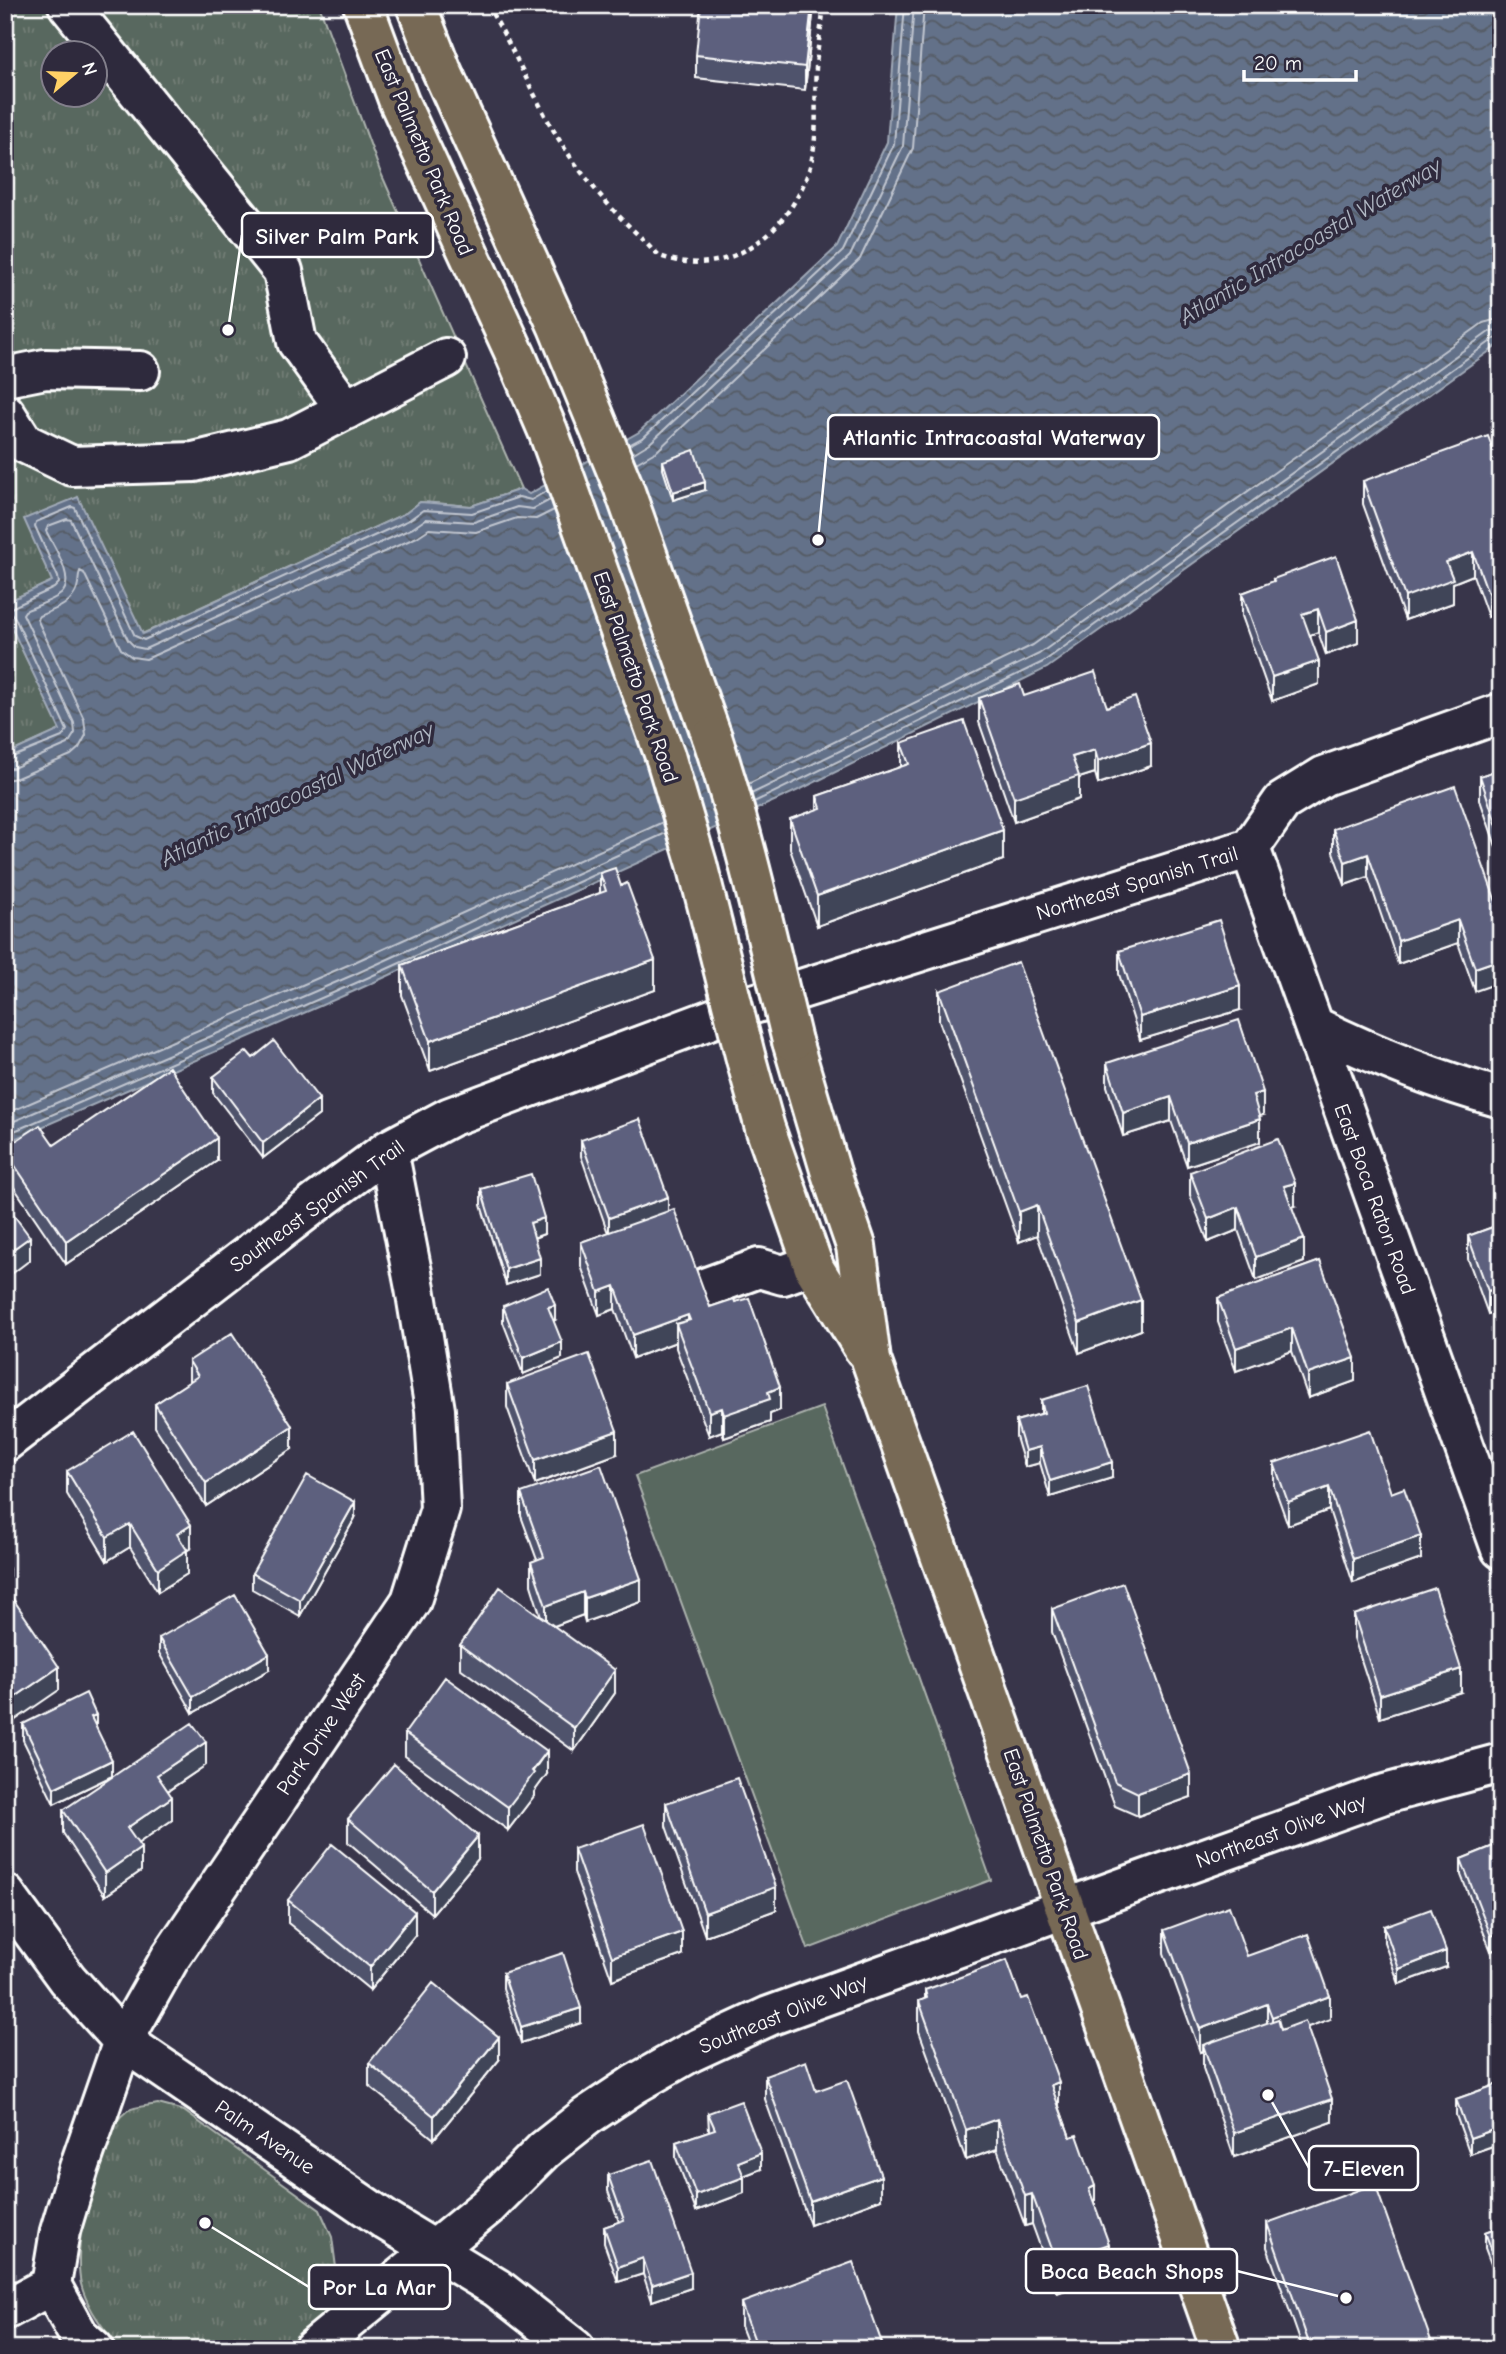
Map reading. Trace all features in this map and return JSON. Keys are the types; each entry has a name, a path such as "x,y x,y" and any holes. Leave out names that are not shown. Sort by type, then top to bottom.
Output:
{"main road":[{"name":"East Palmetto Park Road","path":"363,5 399,102 548,430 666,759 697,864 765,1128 813,1264 871,1360 1221,2349"},
{"name":"East Palmetto Park Road","path":"416,5 441,69 558,327 623,486 712,737 747,853 792,1041 831,1173 856,1246 871,1360"}],"street":[{"path":"68,5 284,271 298,342 346,410"},
{"path":"5,413 24,443 72,466 194,463 289,439 446,358"},
{"path":"5,377 45,369 140,371"},
{"name":"Northeast Spanish Trail","path":"744,1007 1251,848 1282,802 1324,776 1501,713"},
{"name":"East Boca Raton Road","path":"1251,848 1501,1549"},
{"name":"Southeast Spanish Trail","path":"5,1442 388,1150 450,1117 744,1007"},
{"path":"1314,1026 1364,1051 1446,1083 1501,1098"},
{"name":"Park Drive West","path":"51,2286 64,2219 79,2168 124,2040 170,1958 411,1601 440,1508 435,1410 388,1150"},
{"path":"706,1287 759,1268 783,1275 813,1264"},
{"name":"Northeast Olive Way","path":"1064,1908 1381,1795 1501,1763"},
{"name":"Palm Avenue","path":"5,1894 67,1979 124,2040 388,2222 497,2288 575,2349"},
{"name":"Southeast Olive Way","path":"434,2251 488,2206 544,2150 587,2116 691,2052 769,2016 1064,1908"},
{"path":"313,2349 434,2251"},
{"path":"5,2310 51,2286 79,2336 94,2349"}],"path":[{"path":"487,5 502,29 535,99 573,160 598,192 660,256 701,264 728,260 748,251 781,221 796,200 814,152 816,65 824,5"}],"green space":[{"path":"5,5 319,5 380,171 521,489 471,506 420,502 406,513 142,634 78,498 53,581 5,603"},
{"path":"5,614 61,730 5,755"},
{"path":"822,1407 991,1880 808,1949 635,1476"},
{"path":"158,2104 184,2111 320,2210 332,2237 337,2275 321,2324 293,2349 119,2349 92,2310 81,2284 79,2267 83,2219 96,2166 115,2124 127,2111"}],"water":[{"path":"898,5 1501,5 1501,343 1047,668 803,788 359,989 5,1143 5,755 60,730 5,614 5,603 52,581 24,519 78,497 143,634 406,513 420,502 471,506 521,489 529,494 639,432 837,247 887,142"}],"building":[{"path":"701,5 812,5 805,67 696,55"},
{"path":"1488,436 1501,470 1501,589 1488,593 1473,552 1446,562 1453,579 1405,597 1363,481"},
{"path":"694,450 705,482 673,492 663,461"},
{"path":"1336,556 1358,620 1326,632 1318,609 1302,614 1319,661 1272,677 1242,593"},
{"path":"1095,672 1107,707 1135,697 1151,743 1098,761 1095,750 1072,757 1079,776 1014,798 979,698 1020,684 1024,696"},
{"path":"964,721 1003,830 817,896 790,819 821,808 817,796 909,764 901,743"},
{"path":"1501,769 1501,838 1480,776"},
{"path":"1455,786 1501,916 1501,959 1475,968 1458,920 1398,941 1368,854 1345,862 1333,829"},
{"path":"615,868 621,886 627,883 655,960 430,1041 402,965 606,891 600,873"},
{"path":"1219,920 1240,986 1140,1017 1119,951"},
{"path":"1018,962 1141,1300 1079,1323 1037,1205 1019,1212 939,991"},
{"path":"1239,1020 1263,1092 1253,1095 1260,1119 1187,1143 1171,1097 1123,1113 1107,1063"},
{"path":"274,1041 319,1099 263,1143 213,1077 247,1051 253,1058"},
{"path":"169,1067 217,1138 66,1241 5,1148 40,1125 54,1145"},
{"path":"640,1119 668,1197 609,1218 581,1140"},
{"path":"1278,1139 1295,1183 1284,1186 1304,1239 1256,1257 1238,1207 1208,1219 1190,1172"},
{"path":"531,1174 544,1218 530,1223 540,1258 506,1269 481,1189"},
{"path":"5,1203 30,1237 5,1255"},
{"path":"674,1209 710,1307 734,1299 735,1302 749,1298 780,1387 768,1392 770,1399 724,1415 722,1408 709,1412 676,1324 690,1320 688,1315 633,1335 615,1286 599,1292 581,1242"},
{"path":"1501,1224 1501,1287 1488,1291 1468,1236"},
{"path":"1320,1261 1355,1358 1308,1374 1292,1328 1236,1348 1218,1298"},
{"path":"548,1287 555,1305 548,1307 562,1342 523,1358 503,1306"},
{"path":"232,1333 292,1426 206,1483 155,1404 198,1376 189,1361"},
{"path":"589,1354 617,1431 535,1460 507,1384"},
{"path":"1088,1386 1112,1462 1050,1481 1040,1447 1025,1451 1016,1421 1044,1413 1041,1400"},
{"path":"1370,1430 1391,1493 1404,1488 1421,1536 1353,1559 1329,1487 1288,1502 1274,1463"},
{"path":"133,1431 191,1525 177,1534 187,1550 158,1569 130,1524 107,1537 67,1471"},
{"path":"601,1465 641,1579 585,1598 583,1592 546,1606 531,1562 544,1557 521,1493"},
{"path":"307,1475 355,1502 300,1600 252,1573"},
{"path":"1123,1583 1191,1774 1138,1793 1115,1782 1052,1609"},
{"path":"5,1587 59,1667 5,1704"},
{"path":"500,1587 615,1670 574,1728 460,1645"},
{"path":"1435,1588 1461,1669 1380,1695 1354,1615"},
{"path":"235,1595 269,1654 193,1697 159,1638"},
{"path":"445,1677 547,1751 508,1807 405,1733"},
{"path":"86,1693 96,1715 91,1717 112,1760 54,1788 23,1724"},
{"path":"192,1723 206,1742 157,1775 172,1797 127,1828 141,1848 105,1873 63,1810"},
{"path":"394,1764 478,1836 432,1891 348,1819"},
{"path":"737,1778 776,1887 705,1913 666,1803"},
{"path":"644,1824 682,1932 612,1957 574,1849"},
{"path":"1501,1843 1501,1932 1491,1936 1461,1859"},
{"path":"332,1844 415,1912 370,1967 288,1900"},
{"path":"1229,1906 1247,1956 1308,1934 1330,1996 1272,2017 1267,2004 1200,2029 1164,1930"},
{"path":"1431,1909 1446,1951 1399,1969 1384,1926"},
{"path":"563,1953 581,2008 521,2027 503,1973"},
{"path":"1007,1960 1021,1999 1028,1997 1059,2082 1051,2085 1070,2137 1077,2135 1095,2186 1089,2189 1109,2244 1057,2263 1032,2194 1025,2196 997,2119 966,2130 919,2001 927,1998 925,1990"},
{"path":"433,1983 499,2037 434,2116 369,2063"},
{"path":"1278,2019 1281,2030 1305,2021 1332,2099 1234,2133 1203,2045"},
{"path":"806,2061 816,2091 847,2080 881,2176 810,2201 765,2076"},
{"path":"1501,2083 1501,2127 1470,2138 1456,2099"},
{"path":"741,2101 761,2153 738,2162 744,2177 696,2195 676,2142 715,2129 708,2113"},
{"path":"652,2160 691,2272 652,2285 643,2258 618,2267 604,2227 624,2220 608,2175"},
{"path":"1375,2184 1434,2349 1311,2349 1267,2223"},
{"path":"1501,2226 1501,2272 1500,2272 1485,2232"},
{"path":"853,2262 884,2349 794,2349 792,2343 775,2349 758,2349 741,2303"}],"place":[{"name":"Silver Palm Park","path":"228,330"},
{"name":"Atlantic Intracoastal Waterway","path":"818,540"},
{"name":"7-Eleven","path":"1268,2095"},
{"name":"Por La Mar","path":"205,2223"},
{"name":"Boca Beach Shops","path":"1346,2298"}]}
